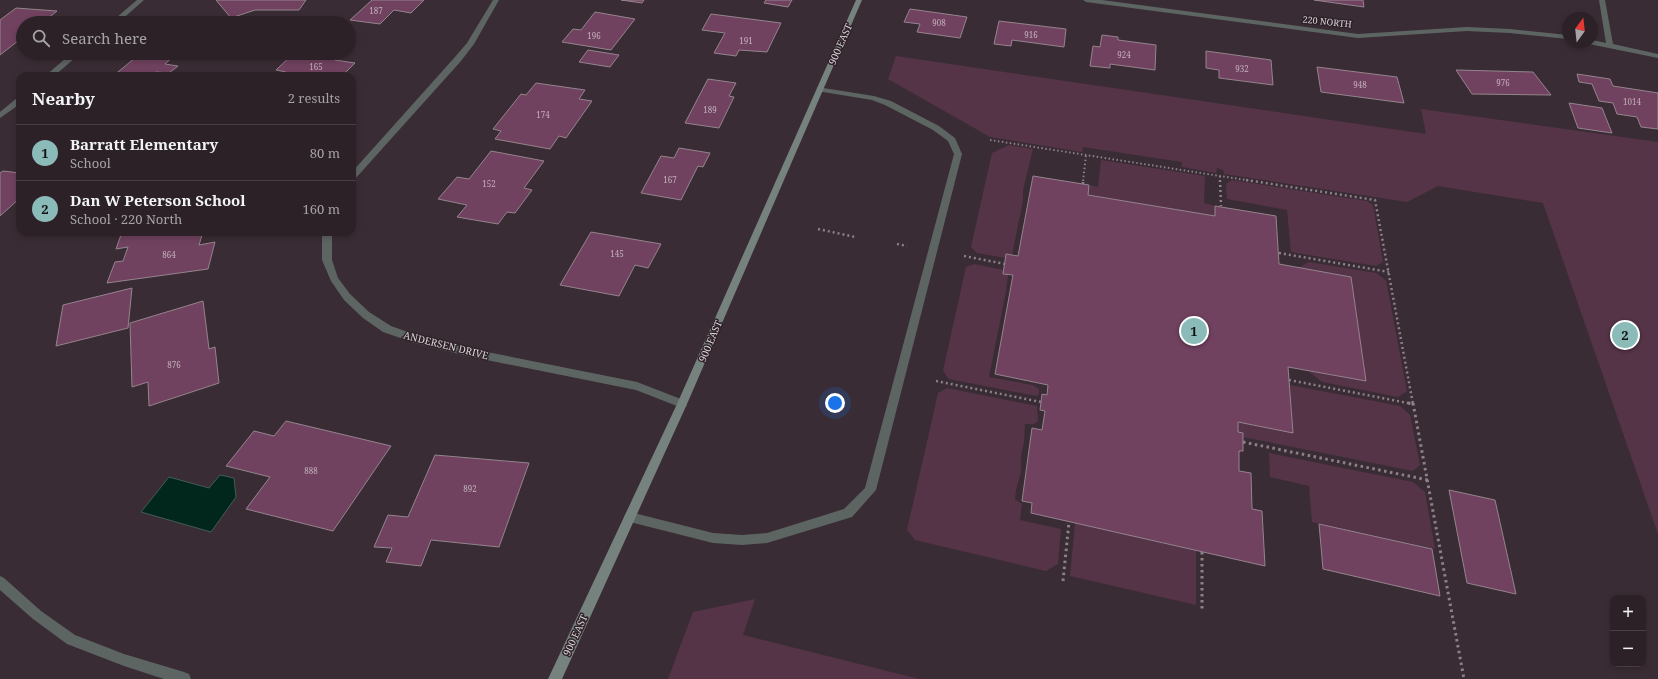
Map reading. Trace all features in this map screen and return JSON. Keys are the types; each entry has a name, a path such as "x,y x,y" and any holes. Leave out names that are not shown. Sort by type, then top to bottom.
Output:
{"street":[{"path":"123,16 142,0"},
{"path":"356,173 462,54 479,30 496,0"},
{"name":"900 EAST","path":"555,679 682,404 859,0"},
{"name":"220 NORTH","path":"1086,0 1358,36 1388,35 1451,29 1487,29 1562,36"},
{"path":"1602,0 1610,46"},
{"path":"1598,43 1658,56"},
{"path":"54,72 68,60"},
{"path":"630,517 713,538 742,540 767,538 848,513 870,490 958,154 952,140 936,128 888,103 874,98 820,89"},
{"path":"0,116 16,103"},
{"name":"ANDERSEN DRIVE","path":"327,236 327,260 334,279 347,296 366,314 387,329 415,339 467,352 637,386 682,404"},
{"path":"0,582 37,615 72,640 124,660 184,679"}],"path":[{"path":"990,140 1375,200 1464,679"},
{"path":"1083,184 1086,155"},
{"path":"1220,176 1221,206"},
{"path":"818,229 855,237"},
{"path":"896,244 907,246"},
{"path":"1279,253 1389,272"},
{"path":"964,256 1005,264"},
{"path":"1289,380 1414,404"},
{"path":"936,381 1041,402"},
{"path":"1243,442 1428,480"},
{"path":"1063,581 1069,522"},
{"path":"1202,552 1202,612"}],"shaded area":[{"path":"896,56 1426,134 1421,109 1658,142 1658,534 1543,203 1438,186 1407,202 1224,174 1223,170 1217,168 1216,173 1182,167 1182,162 1083,147 1082,152 990,137 888,79"},
{"path":"1009,145 1033,149 1023,190 1023,201 1012,255 1006,254 1006,258 977,253 971,247 992,153"},
{"path":"1101,160 1205,176 1204,203 1215,206 1215,216 1088,195 1089,185 1098,187"},
{"path":"1232,180 1367,201 1373,205 1383,262 1376,266 1291,252 1287,210 1227,199 1226,184"},
{"path":"1309,262 1376,273 1386,280 1407,391 1398,397 1322,382 1308,371 1366,381 1351,277 1298,268"},
{"path":"974,264 1004,270 1003,274 1008,275 989,377 1033,385 1039,389 1039,395 1036,396 949,379 943,371 966,267"},
{"path":"1290,385 1400,406 1410,415 1420,465 1413,471 1243,437 1243,433 1238,432 1238,422 1293,433"},
{"path":"947,388 1037,406 1038,421 1034,424 1025,424 1024,442 1021,455 1021,472 1015,499 1022,504 1020,520 1061,529 1058,564 1046,571 915,540 907,530 938,393"},
{"path":"1269,453 1413,482 1425,492 1435,549 1312,522 1309,486 1270,477"},
{"path":"220,475 234,478 236,497 211,532 141,512 169,477 209,488"},
{"path":"1075,523 1196,551 1196,605 1070,576"},
{"path":"755,599 743,635 919,679 668,679 693,612"}],"building":[{"path":"216,0 306,0 299,10 255,10 237,16 229,16"},
{"path":"372,0 424,0 411,13 394,10 380,24 356,21 356,16 354,16"},
{"path":"621,0 644,0 642,3"},
{"path":"766,0 792,0 788,7 764,3"},
{"path":"1314,0 1363,0 1364,7"},
{"path":"16,8 57,11 51,16 16,16 16,42 0,55 0,20"},
{"path":"910,9 967,17 960,38 917,32 920,24 904,22"},
{"path":"595,12 635,19 611,50 562,42 573,29 581,30"},
{"path":"711,14 781,23 767,52 739,50 736,56 714,53 725,33 702,30"},
{"path":"999,21 1066,29 1064,47 1012,40 1011,46 994,44"},
{"path":"1102,35 1118,37 1118,40 1156,45 1155,70 1110,64 1110,68 1090,66 1093,46 1100,47"},
{"path":"588,50 619,55 610,67 579,62"},
{"path":"1206,51 1271,60 1273,85 1219,78 1219,70 1206,68"},
{"path":"132,60 169,60 165,64 178,66 170,72 118,72"},
{"path":"287,60 335,60 355,63 346,72 286,72 276,70"},
{"path":"1317,67 1397,77 1404,103 1321,92"},
{"path":"1456,70 1533,72 1551,95 1472,94"},
{"path":"1577,74 1610,79 1613,86 1658,93 1658,129 1641,127 1637,117 1617,114 1613,103 1599,101 1592,84 1579,82"},
{"path":"708,79 736,83 729,96 734,97 719,128 685,123"},
{"path":"536,83 585,90 579,99 592,101 566,138 559,136 550,149 495,139 501,131 493,129 521,94 526,95"},
{"path":"1569,103 1602,108 1612,133 1578,128"},
{"path":"679,148 710,153 703,167 698,166 681,200 641,193 661,156 674,158"},
{"path":"491,151 544,161 524,188 532,190 515,213 507,212 498,224 457,217 467,205 438,199 457,177 469,179"},
{"path":"3,171 16,173 16,202 0,216 0,173"},
{"path":"1033,176 1089,185 1088,195 1215,216 1215,206 1276,216 1279,264 1351,277 1366,381 1288,367 1293,433 1238,422 1238,432 1243,433 1243,451 1239,451 1239,471 1251,473 1252,509 1262,511 1265,566 1031,513 1032,503 1022,501 1032,428 1042,430 1045,411 1040,410 1042,394 1047,395 1048,385 995,374 1013,275 1003,274 1006,254 1018,256"},
{"path":"591,232 661,244 648,268 635,265 619,296 560,285"},
{"path":"121,236 202,236 199,245 215,242 208,269 107,283 115,262 123,261 128,247 116,249"},
{"path":"132,288 128,328 56,346 63,305"},
{"path":"203,301 209,349 215,347 219,383 149,406 148,382 132,387 130,323"},
{"path":"286,421 391,446 333,531 246,509 270,477 226,466 254,431 274,436"},
{"path":"435,455 529,463 499,547 431,540 421,566 386,562 392,548 374,547 388,515 408,517"},
{"path":"1449,490 1495,500 1516,594 1467,583"},
{"path":"1319,524 1432,549 1440,596 1323,569"}],"place":[{"name":"Barratt Elementary","path":"1194,331"},
{"name":"Dan W Peterson School","path":"1625,335"}]}
